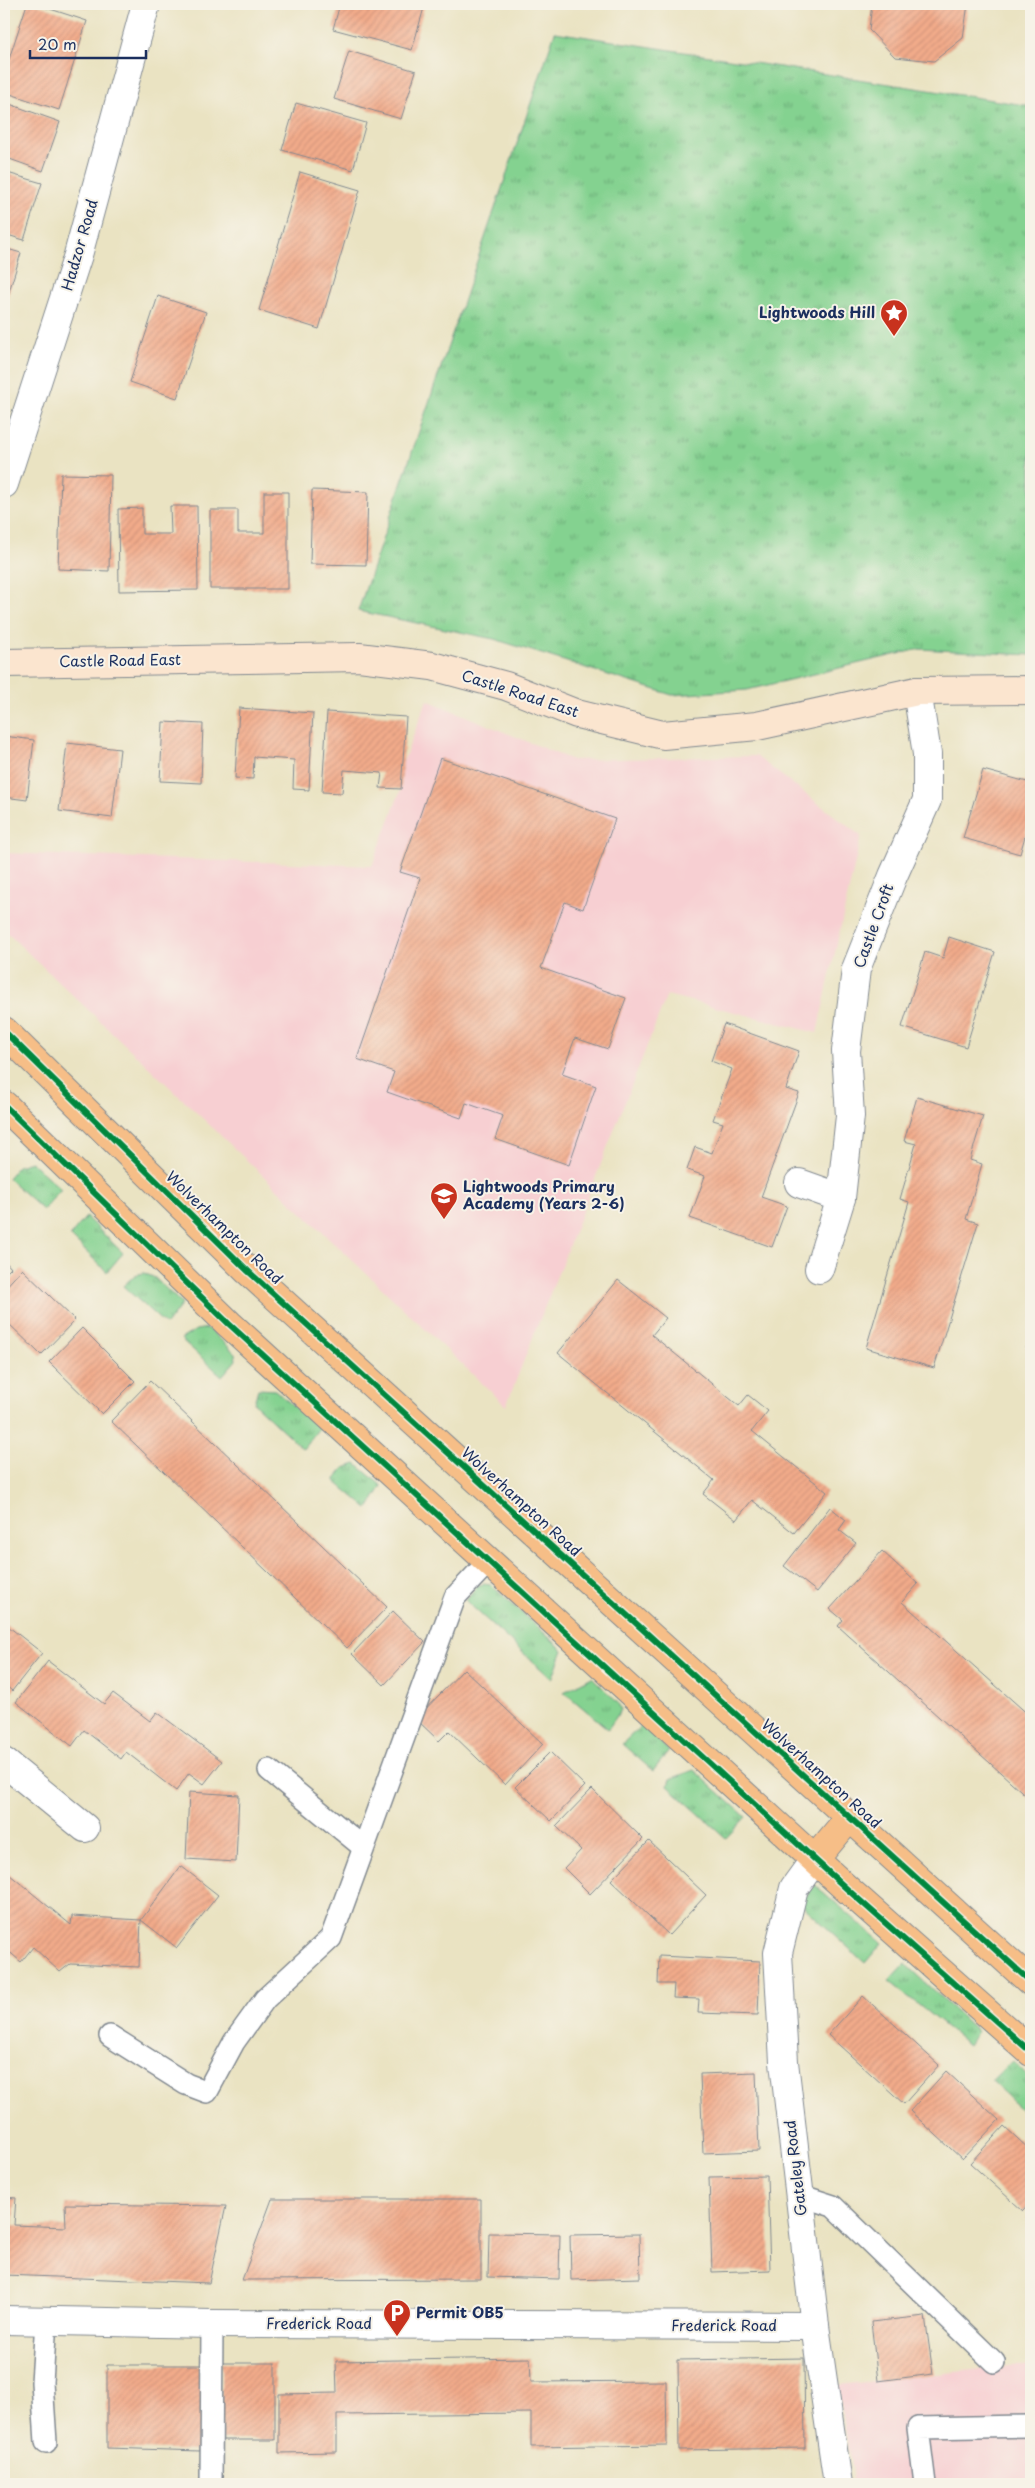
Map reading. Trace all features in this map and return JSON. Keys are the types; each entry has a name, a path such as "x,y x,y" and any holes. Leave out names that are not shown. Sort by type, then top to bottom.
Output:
{"highway":[{"name":"Wolverhampton Road","path":"4,1031 248,1271 1031,1982"},
{"path":"4,1105 229,1324 815,1859 1031,2052"},
{"path":"815,1859 850,1818"}],"street":[{"name":"Hadzor Road","path":"4,484 78,255 146,4"},
{"name":"Castle Road East","path":"4,663 360,657 432,666 506,686 578,714 662,735 757,726 917,691 1031,690"},
{"name":"Castle Croft","path":"819,1269 841,1198 850,1116 846,1051 856,969 892,876 927,800 926,754 917,691"},
{"path":"798,1183 841,1198"},
{"path":"4,1762 85,1828"},
{"name":"Gateley Road","path":"815,1859 794,1888 778,1954 784,2062 799,2195 815,2326 838,2484"},
{"name":"Frederick Road","path":"4,2320 212,2324 815,2326"}],"lane":[{"path":"110,2036 186,2084 207,2092 234,2042 265,1999 331,1938 455,1597 489,1561"},
{"path":"269,1770 363,1847"},
{"path":"799,2195 833,2206 994,2362"},
{"path":"46,2321 42,2382 46,2442"},
{"path":"211,2484 212,2324"},
{"path":"925,2484 918,2428 1031,2426"}],"shaded area":[{"name":"Lightwoods Primary Academy (Years 2-6)","path":"427,700 572,760 756,756 861,836 817,1033 667,995 506,1406 4,930 4,853 372,866 401,789 403,762"},
{"path":"1009,2366 1031,2366 1031,2484 854,2484 838,2385"}],"green space":[{"path":"555,32 1031,106 1031,655 919,649 747,690 672,695 494,639 358,611"},
{"path":"31,1162 61,1189 43,1210 8,1178 18,1166"},
{"path":"86,1217 123,1253 107,1272 70,1236"},
{"path":"144,1273 155,1278 182,1304 166,1325 123,1286 135,1275"},
{"path":"208,1328 235,1353 236,1360 222,1376 181,1339 196,1330"},
{"path":"258,1389 275,1390 319,1428 303,1449 254,1403"},
{"path":"356,1464 382,1486 368,1509 335,1481 344,1468"},
{"path":"483,1584 491,1585 563,1650 552,1679 466,1601 477,1586"},
{"path":"592,1677 618,1703 621,1710 608,1729 564,1692"},
{"path":"642,1725 669,1751 653,1771 622,1744"},
{"path":"694,1770 746,1817 726,1838 668,1786 670,1779"},
{"path":"815,1885 882,1943 865,1963 800,1903"},
{"path":"905,1964 977,2031 968,2045 889,1981"},
{"path":"1012,2061 1031,2080 1031,2118 991,2081"}],"building":[{"path":"27,4 35,4 87,21 59,110 4,92 4,74"},
{"path":"73,4 89,4 88,8"},
{"path":"340,4 425,4 412,50 333,29"},
{"path":"872,4 968,4 963,38 934,61 895,57 869,30"},
{"path":"349,51 416,71 401,119 334,99"},
{"path":"4,102 60,122 43,171 4,157"},
{"path":"296,103 366,123 353,170 282,150"},
{"path":"4,172 42,183 24,240 4,234"},
{"path":"300,172 360,190 319,329 259,310"},
{"path":"4,248 21,253 4,308"},
{"path":"158,296 206,312 177,398 130,382"},
{"path":"61,474 111,475 109,571 58,569"},
{"path":"312,490 368,492 366,565 310,564"},
{"path":"264,492 288,492 288,589 210,589 210,510 238,510 238,533 264,533"},
{"path":"170,506 197,506 198,590 119,591 118,509 142,508 142,534 171,534"},
{"path":"239,708 313,713 309,790 293,789 294,760 254,757 253,779 235,778"},
{"path":"327,712 406,717 401,789 380,788 382,773 344,770 342,793 322,792"},
{"path":"163,722 203,724 201,783 160,781"},
{"path":"4,736 34,740 27,800 4,797"},
{"path":"67,743 120,749 112,818 59,811"},
{"path":"440,758 615,819 583,909 565,902 541,968 626,998 608,1049 575,1038 562,1074 596,1086 569,1165 495,1139 503,1116 466,1103 461,1118 387,1092 394,1072 357,1059 420,878 400,872"},
{"path":"983,770 1031,783 1031,815 1020,854 963,838"},
{"path":"949,937 995,952 966,1047 902,1027 925,952 943,958"},
{"path":"724,1024 799,1051 786,1089 799,1093 761,1197 787,1206 772,1247 690,1218 705,1176 687,1170 695,1147 712,1153 723,1123 713,1120 732,1069 711,1061"},
{"path":"917,1097 983,1116 970,1160 982,1164 966,1219 978,1223 934,1368 866,1348 909,1202 900,1199 916,1144 904,1141"},
{"path":"4,1260 11,1268 4,1275"},
{"path":"22,1269 75,1320 41,1355 4,1319 4,1289"},
{"path":"618,1280 666,1318 652,1335 739,1406 748,1395 768,1411 752,1431 827,1492 794,1533 752,1500 736,1520 703,1494 714,1480 558,1353"},
{"path":"82,1328 135,1381 102,1414 49,1362"},
{"path":"1031,1334 1031,1351 1026,1348"},
{"path":"150,1381 387,1607 347,1648 111,1421"},
{"path":"830,1507 846,1520 839,1530 856,1543 817,1592 784,1566"},
{"path":"882,1551 918,1584 902,1602 1031,1717 1031,1800 838,1626 843,1620 830,1609"},
{"path":"393,1611 425,1642 384,1685 352,1654"},
{"path":"4,1623 42,1653 12,1691 4,1684"},
{"path":"48,1661 104,1704 113,1693 150,1721 157,1712 222,1761 204,1784 189,1773 176,1791 126,1752 121,1759 84,1730 72,1746 16,1702"},
{"path":"464,1669 543,1744 505,1785 449,1731 439,1741 416,1719"},
{"path":"550,1752 585,1786 551,1821 515,1787"},
{"path":"592,1789 643,1839 590,1894 564,1868 581,1850 556,1826"},
{"path":"189,1792 239,1795 236,1862 186,1859"},
{"path":"649,1841 706,1895 669,1935 611,1880"},
{"path":"181,1866 218,1895 177,1948 141,1920"},
{"path":"4,1870 71,1925 72,1916 141,1920 139,1967 70,1964 60,1972 33,1947 21,1962 4,1947 4,1936 7,1931 4,1928"},
{"path":"659,1956 760,1961 758,2015 698,2013 699,1999 673,1998 674,1984 658,1984"},
{"path":"863,1996 939,2065 904,2104 828,2035"},
{"path":"946,2071 999,2120 962,2159 910,2111"},
{"path":"756,2072 759,2151 703,2153 700,2074"},
{"path":"1004,2126 1031,2151 1031,2202 1023,2211 970,2163"},
{"path":"767,2176 770,2270 712,2272 709,2177"},
{"path":"4,2197 16,2198 14,2225 66,2227 65,2204 226,2206 209,2283 4,2275"},
{"path":"272,2199 481,2199 481,2279 242,2280"},
{"path":"1031,2212 1031,2222 1026,2217"},
{"path":"489,2233 560,2234 559,2279 488,2277"},
{"path":"639,2234 640,2278 571,2280 570,2235"},
{"path":"925,2316 933,2374 878,2381 871,2322"},
{"path":"530,2358 531,2382 666,2381 667,2445 531,2447 531,2413 337,2415 337,2452 279,2453 279,2394 337,2393 336,2361"},
{"path":"804,2358 805,2448 679,2450 678,2360"},
{"path":"221,2363 275,2363 275,2440 221,2440"},
{"path":"107,2365 203,2365 200,2451 107,2448"}],"cycle path":[{"path":"4,1031 248,1271 1031,1982"},
{"path":"4,1105 229,1324 847,1889 1031,2052"}],"place":[{"name":"Lightwoods Hill","path":"894,337"},
{"name":"Lightwoods Primary Academy (Years 2-6)","path":"444,1220"},
{"name":"Permit OB5","path":"397,2337"}]}
